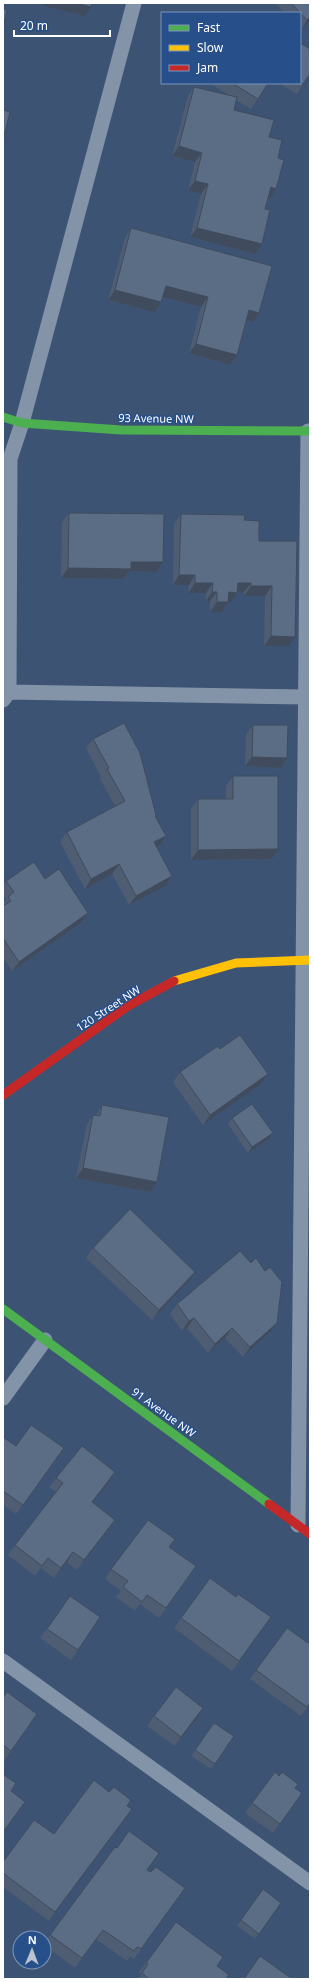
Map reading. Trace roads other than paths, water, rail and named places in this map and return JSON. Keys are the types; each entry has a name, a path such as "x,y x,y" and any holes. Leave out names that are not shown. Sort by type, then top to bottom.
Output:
{"street":[{"name":"93 Avenue NW","path":"3,417 22,423 122,430 309,431"},
{"name":"120 Street NW","path":"3,1095 128,1006 177,980 236,963 306,960"},
{"name":"91 Avenue NW","path":"3,1309 310,1534"}],"lane":[{"path":"134,3 22,423 10,459 6,696 305,697"},
{"path":"298,1525 306,960 305,697 309,431"},
{"path":"3,1398 45,1340"},
{"path":"3,1661 310,1884"}]}
